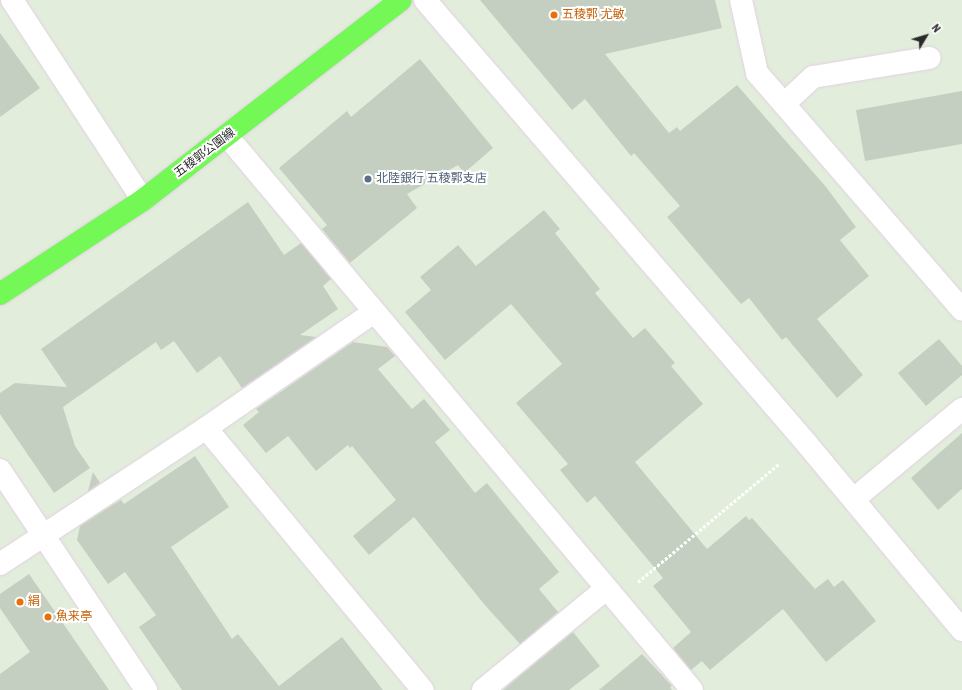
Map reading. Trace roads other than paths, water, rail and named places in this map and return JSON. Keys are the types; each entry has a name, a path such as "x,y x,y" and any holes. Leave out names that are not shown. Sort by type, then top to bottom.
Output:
{"main road":[{"name":"五稜郭公園線","path":"0,294 143,200 401,0"}],"street":[{"path":"12,0 143,200"},
{"path":"425,0 854,499 962,630"},
{"path":"741,0 757,73 962,310"},
{"path":"784,104 812,78 930,58"},
{"path":"227,136 606,590 692,690"},
{"path":"0,564 206,428 374,312"},
{"path":"854,499 962,409"},
{"path":"206,428 423,690"},
{"path":"0,470 146,690"},
{"path":"483,690 606,590"}],"place":[{"name":"五稜郭 尤敏","path":"554,15"},
{"name":"北陸銀行 五稜郭支店","path":"368,179"},
{"name":"絹","path":"20,602"},
{"name":"魚来亭","path":"48,617"}]}
